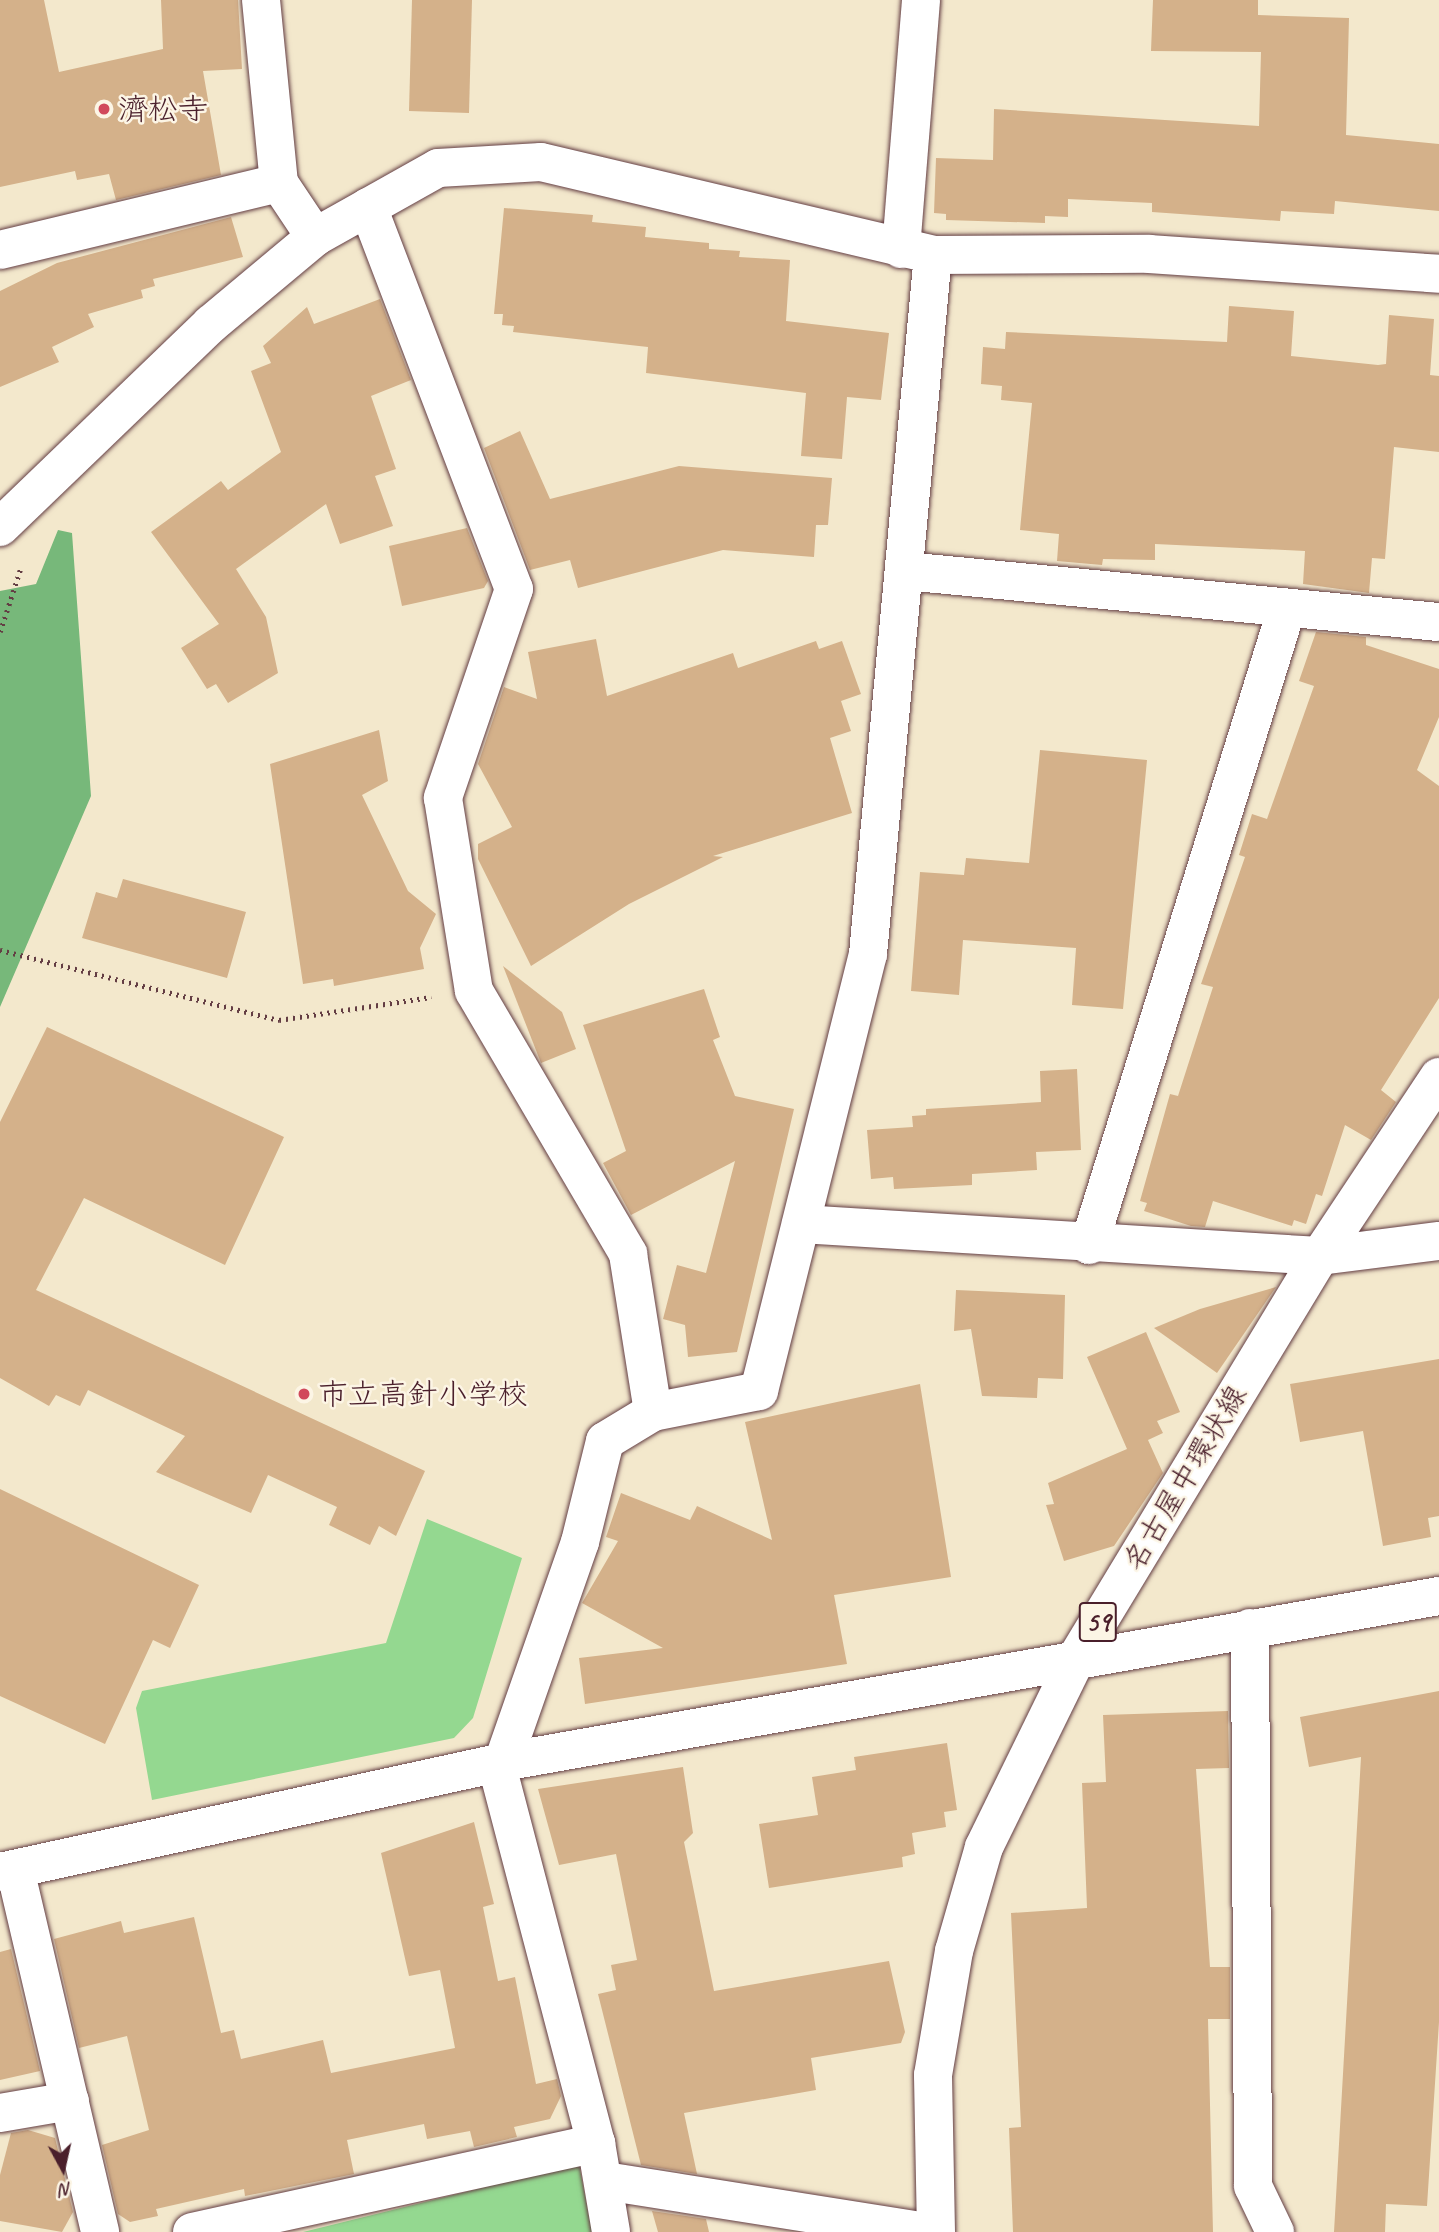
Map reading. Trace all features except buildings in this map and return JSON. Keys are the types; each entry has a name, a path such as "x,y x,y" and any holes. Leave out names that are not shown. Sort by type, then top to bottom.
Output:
{"street":[{"path":"261,0 279,183 315,237"},
{"path":"611,2232 605,2181 596,2143 500,1764 580,1542 606,1441 653,1412 760,1391 868,954 905,571 917,252 921,0"},
{"path":"0,527 211,324 315,237 438,168 541,162 917,252 1149,254 1439,274"},
{"path":"0,250 279,183"},
{"path":"368,207 419,326 460,458 514,589 443,798 474,991 628,1254 653,1412"},
{"path":"905,571 1286,611 1439,622"},
{"path":"1089,1245 1286,611"},
{"name":"名古屋中環状線","path":"936,2232 933,2075 954,1951 984,1847 1077,1657 1320,1256 1439,1077"},
{"path":"801,1224 1089,1245 1320,1256 1439,1241"},
{"path":"100,2232 70,2101 7,1871 500,1764 1077,1657 1439,1596"},
{"path":"1250,1628 1253,2186 1275,2232"},
{"path":"0,2113 70,2101"},
{"path":"192,2232 596,2143"},
{"path":"605,2181 927,2232"}],"path":[{"path":"0,950 279,1020 474,991"}],"green space":[{"path":"58,530 72,533 91,796 0,1007 0,591 36,584"},
{"path":"427,1519 522,1558 473,1718 454,1738 152,1800 136,1708 142,1691 386,1643"},
{"path":"579,2164 592,2232 303,2232"}],"place":[{"name":"濟松寺","path":"104,109"},
{"name":"市立高針小学校","path":"304,1394"}]}
